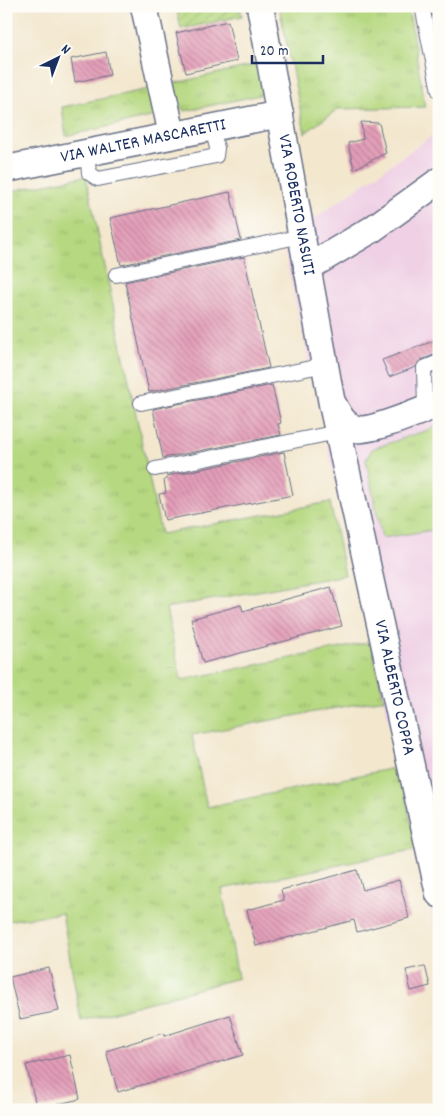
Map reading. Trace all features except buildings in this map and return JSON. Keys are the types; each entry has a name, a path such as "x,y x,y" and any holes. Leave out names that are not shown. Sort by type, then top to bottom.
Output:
{"street":[{"path":"144,6 172,135"},
{"name":"VIA ROBERTO NASUTI","path":"260,6 332,404"},
{"name":"VIA WALTER MASCARETTI","path":"6,169 280,114"},
{"path":"307,268 371,230 439,181"},
{"name":"VIA ALBERTO COPPA","path":"332,404 343,422 358,429 393,421 432,406"},
{"name":"VIA ALBERTO COPPA","path":"332,404 439,894"},
{"name":"VIA ALBERTO COPPA","path":"349,483 355,455 365,438 393,421"}],"lane":[{"path":"422,6 439,91"},
{"path":"87,153 89,173 98,179 216,156 217,148 212,128"},
{"path":"116,274 302,236"},
{"path":"432,406 424,368 439,362"},
{"path":"141,403 325,365"},
{"path":"155,469 338,432"}],"shaded area":[{"path":"439,131 439,948 282,241"}],"green space":[{"path":"176,6 240,6 242,16 181,29"},
{"path":"279,6 408,6 425,107 338,109 305,133"},
{"path":"259,64 264,94 185,111 177,106 171,84"},
{"path":"149,89 155,116 66,136 62,107"},
{"path":"86,176 161,534 330,502 345,575 166,608 181,680 371,642 384,699 192,735 207,807 399,767 417,849 222,889 238,978 81,1021 62,913 6,921 6,192"},
{"path":"439,426 439,577 433,530 382,538 366,460 372,449"}]}
